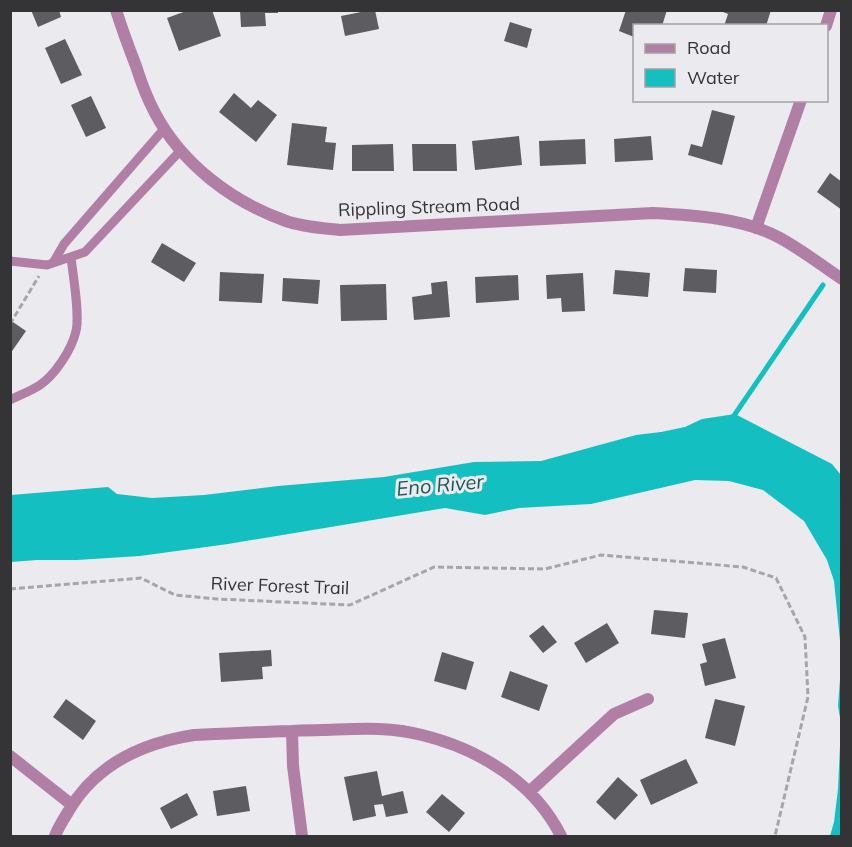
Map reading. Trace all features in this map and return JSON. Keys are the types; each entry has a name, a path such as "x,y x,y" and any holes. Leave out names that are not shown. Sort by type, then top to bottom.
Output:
{"street":[{"name":"Rippling Stream Road","path":"116,10 147,97 164,129 181,150 228,192 246,203 287,221 340,230 372,230 653,213 692,215 756,228 778,237 842,279"},
{"path":"756,228 800,102"},
{"path":"529,792 614,714 648,699"},
{"path":"55,837 72,805 98,775 129,753 155,743 194,735 369,729 421,734 488,761 503,770 529,792 540,804 561,837"},
{"path":"292,731 293,766 302,837"},
{"path":"10,756 72,805"}],"lane":[{"path":"49,264 164,129"},
{"path":"10,261 49,264 85,252 181,150"},
{"path":"10,400 41,384 55,371 66,354 76,331 71,257"}],"path":[{"path":"10,324 49,264"},
{"name":"River Forest Trail","path":"10,589 141,578 175,595 350,605 434,567 545,569 601,555 743,567 776,578 805,637 808,697 775,837"}],"water":[{"name":"Eno River","path":"735,414 832,464 841,475 841,651 834,581 827,560 804,521 763,490 729,481 695,480 591,504 519,508 485,515 445,508 228,544 140,556 11,562 11,495 108,487 117,494 152,498 204,495 384,477 474,462 541,461 636,435 685,427 702,419"},
{"path":"841,666 841,724 838,706"},
{"path":"841,724 841,836 830,836 838,789"}],"building":[{"path":"31,10 59,10 61,17 38,27"},
{"path":"189,10 212,10 221,36 179,51 167,18"},
{"path":"240,10 278,10 278,13 265,13 266,26 241,27"},
{"path":"375,10 379,29 345,36 341,16"},
{"path":"626,10 667,10 663,24 633,24 633,37 619,31"},
{"path":"718,10 771,10 767,24 725,24 728,14"},
{"path":"510,22 532,29 527,48 504,41"},
{"path":"65,39 82,75 61,84 45,48"},
{"path":"234,93 251,108 258,100 277,115 256,142 219,112"},
{"path":"91,96 106,128 86,137 71,105"},
{"path":"712,110 735,116 722,165 688,155 691,144 702,147"},
{"path":"292,123 327,127 325,142 336,143 333,170 287,165"},
{"path":"519,136 522,165 475,170 472,141"},
{"path":"651,136 653,160 615,162 614,139"},
{"path":"585,139 586,164 540,166 539,141"},
{"path":"393,144 394,171 352,171 352,145"},
{"path":"412,144 456,144 457,171 413,171"},
{"path":"830,173 842,182 842,210 817,192"},
{"path":"162,243 196,263 184,282 151,262"},
{"path":"685,268 717,270 716,293 683,291"},
{"path":"615,270 650,273 648,297 613,294"},
{"path":"220,272 264,274 262,303 219,301"},
{"path":"583,273 585,311 562,312 561,298 547,299 546,275"},
{"path":"518,275 519,300 476,303 475,277"},
{"path":"283,278 320,280 318,304 282,301"},
{"path":"447,281 450,317 414,320 412,297 432,294 431,283"},
{"path":"386,284 387,320 341,321 340,285"},
{"path":"10,320 26,331 10,354"},
{"path":"654,610 688,613 685,638 651,634"},
{"path":"607,623 619,643 586,663 574,643"},
{"path":"543,625 557,642 543,653 529,636"},
{"path":"725,638 736,678 705,686 700,664 707,662 702,644"},
{"path":"271,650 272,666 262,667 263,679 221,682 219,653"},
{"path":"442,652 474,662 466,690 434,681"},
{"path":"510,671 548,685 539,711 501,697"},
{"path":"66,699 96,721 83,740 53,717"},
{"path":"715,699 745,706 735,746 705,738"},
{"path":"686,759 698,783 651,805 640,780"},
{"path":"377,771 382,796 403,791 408,813 386,817 383,804 374,805 376,816 353,821 344,777"},
{"path":"618,777 638,795 615,820 596,802"},
{"path":"246,786 250,811 217,816 213,791"},
{"path":"187,793 198,815 171,829 160,808"},
{"path":"442,794 465,813 449,832 426,812"}],"waterway":[{"path":"731,420 823,285"}]}
